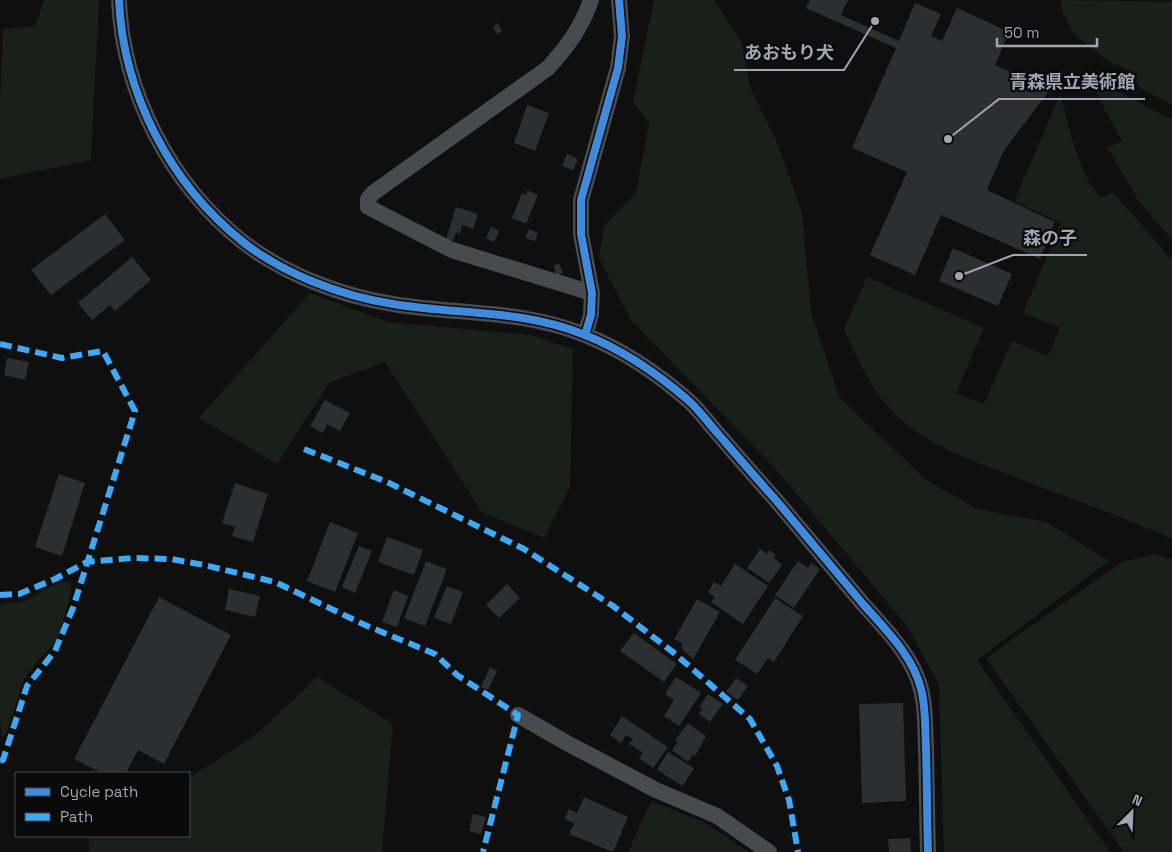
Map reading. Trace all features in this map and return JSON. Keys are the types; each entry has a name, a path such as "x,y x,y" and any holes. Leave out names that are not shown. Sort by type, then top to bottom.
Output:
{"street":[{"path":"119,0 120,24 130,77 150,126 176,168 201,199 245,243 290,270 361,297 394,304 508,314 549,322 585,335 622,352 656,375 691,403 900,648 914,670 922,690 925,723 928,852"},
{"path":"590,0 584,21 564,50 548,68 373,193 368,199 368,206 452,250 592,293"},
{"path":"585,335 591,315 592,293 581,234 581,200 618,68 622,36 619,0"},
{"path":"518,715 656,790 717,816 769,852"}],"shaded area":[{"path":"44,0 99,0 91,160 0,179 0,99 3,29 35,26"},
{"path":"654,0 714,0 742,43 751,90 775,137 802,212 811,311 840,398 925,479 977,509 1046,522 1109,561 977,660 1110,852 944,852 939,685 908,627 774,467 631,320 599,258 604,226 636,193 649,123 633,102"},
{"path":"1061,0 1172,2 1172,105 1140,88 1130,71 1110,62 1076,36 1063,14"},
{"path":"1094,83 1123,94 1172,120 1172,240 1141,204 1107,148 1122,141 1100,101"},
{"path":"1060,95 1075,149 1093,187 1101,198 1113,192 1172,260 1172,539 972,460 942,447 915,431 892,411 875,390 844,329 867,277 984,328 956,393 984,404 1012,341 1048,356 1060,328 1023,313 1061,223 1014,201"},
{"path":"310,293 388,322 531,335 573,349 570,487 544,538 482,512 385,362 329,383 277,464 199,418"},
{"path":"1156,554 1172,560 1172,852 1124,852 986,658 1122,562"},
{"path":"70,581 72,589 57,641 40,658 24,679 7,732 2,737 0,722 0,604 25,601 57,583"},
{"path":"317,677 393,724 382,852 89,852 88,837 190,837 190,777 257,734"},
{"path":"651,801 704,822 749,852 628,852"}],"building":[{"path":"810,0 848,0 841,15 899,41 915,3 941,14 931,36 942,41 957,8 1009,32 995,65 1050,90 1004,150 987,190 1055,222 1040,259 941,215 915,275 870,255 907,172 852,148 896,48 806,8"},
{"path":"498,23 502,31 497,34 493,27"},
{"path":"527,105 549,113 535,151 514,143"},
{"path":"567,154 578,159 573,170 562,166"},
{"path":"527,190 538,195 526,224 512,218 522,193 526,195"},
{"path":"456,207 478,214 473,229 462,225 460,234 456,232 453,241 446,239"},
{"path":"105,214 125,240 51,295 31,270"},
{"path":"491,227 499,231 494,242 486,238"},
{"path":"529,229 538,233 535,241 525,238"},
{"path":"953,248 1012,274 998,306 939,281"},
{"path":"132,257 151,280 115,311 110,305 92,320 78,303"},
{"path":"559,263 563,273 557,276 553,266"},
{"path":"7,358 29,362 25,380 4,375"},
{"path":"325,400 350,413 340,431 327,424 323,433 310,426"},
{"path":"59,474 85,483 62,556 35,547"},
{"path":"235,483 268,494 253,542 232,536 235,527 222,523"},
{"path":"330,522 358,533 335,592 307,581"},
{"path":"387,537 423,550 414,575 378,562"},
{"path":"359,546 372,551 355,593 342,587"},
{"path":"760,549 767,554 769,550 776,555 774,558 782,565 769,583 747,568"},
{"path":"426,561 447,569 425,626 404,618"},
{"path":"798,561 808,568 811,563 820,569 794,608 775,595"},
{"path":"735,564 768,586 743,624 711,602 715,597 708,592 714,582 721,586"},
{"path":"507,584 520,598 499,618 486,605"},
{"path":"447,586 463,592 451,624 434,618"},
{"path":"229,589 260,596 255,617 225,610"},
{"path":"394,590 408,596 397,627 382,622"},
{"path":"159,597 231,635 164,764 138,750 127,772 100,772 74,759"},
{"path":"775,598 803,616 774,662 768,658 757,674 735,660"},
{"path":"697,599 720,612 693,659 681,648 683,644 674,639"},
{"path":"634,633 677,664 664,682 620,651"},
{"path":"490,667 497,671 488,690 481,687"},
{"path":"676,677 701,693 679,726 664,716 674,700 665,694"},
{"path":"736,678 748,686 738,700 726,692"},
{"path":"708,694 723,704 710,722 699,714 702,709 699,707"},
{"path":"903,703 906,801 862,803 859,704"},
{"path":"622,716 668,747 653,768 639,758 643,753 629,744 633,739 626,735 621,743 610,735"},
{"path":"688,723 706,736 695,756 693,754 688,762 672,750 678,742 675,740"},
{"path":"668,752 694,768 683,786 657,770"},
{"path":"584,797 628,817 613,852 569,834 574,823 565,819 569,809 577,813"},
{"path":"473,814 486,817 481,834 469,831"},
{"path":"910,838 911,852 889,852 888,839"}],"marked path":[{"path":"0,344 62,358 103,351 135,411 73,608 55,651 27,686 3,760 0,761"},
{"path":"304,449 387,482 524,549 613,606 674,653 750,719 777,766 789,800 798,852"},
{"path":"0,595 19,594 55,579 87,562 132,558 171,559 275,582 365,625 435,654 457,675 518,715 483,852"}],"cycle path":[{"path":"119,0 122,35 130,69 141,102 155,134 193,193 217,219 259,254 314,282 373,300 417,307 514,317 538,321 585,335 613,348 640,364 665,381 693,405 889,633 912,665 923,696 925,711 928,852"},
{"path":"585,335 591,315 592,293 581,234 581,200 618,68 622,36 619,0"}],"place":[{"name":"あおもり犬","path":"875,21"},
{"name":"青森県立美術館","path":"948,139"},
{"name":"森の子","path":"959,276"}]}
